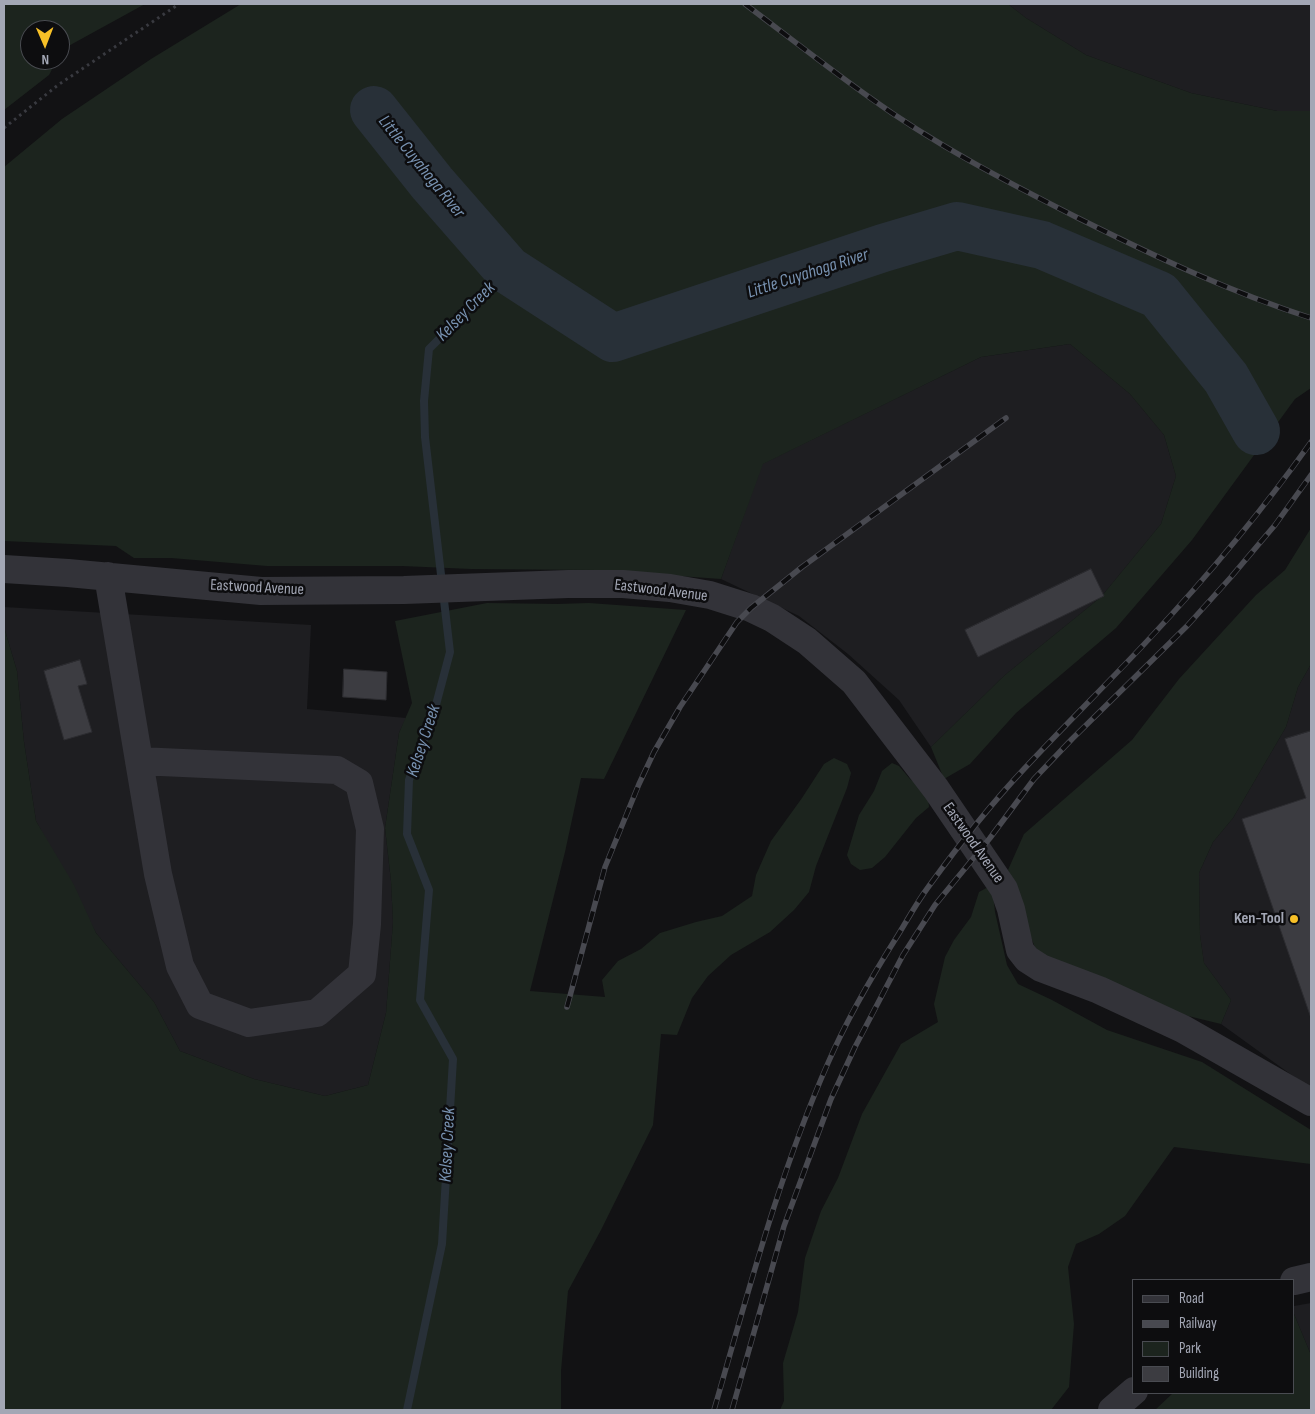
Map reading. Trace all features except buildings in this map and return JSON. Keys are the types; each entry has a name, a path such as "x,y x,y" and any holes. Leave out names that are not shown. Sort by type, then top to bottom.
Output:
{"street":[{"name":"Eastwood Avenue","path":"4,568 261,591 404,590 614,584 670,588 710,595 751,608 772,618 807,641 854,682 936,789 1004,888 1011,909 1020,950 1027,959 1041,968 1099,990 1183,1030 1311,1102"},
{"path":"108,576 158,874 180,966 200,1005 249,1023 317,1014 362,974 368,924 370,829 359,783 337,770 139,760"},
{"path":"1295,1281 1311,1277"},
{"path":"1112,1410 1132,1393"}],"path":[{"path":"4,128 58,85 179,4"}],"shaded area":[{"path":"1008,4 1311,4 1311,111 1277,111 1191,93 1086,55 1026,18"},
{"path":"1070,344 1130,394 1164,435 1176,476 1161,524 1101,597 1005,675 931,747 899,700 848,654 799,616 721,579 762,464 981,357"},
{"path":"4,607 311,625 307,709 406,718 399,733 385,828 393,922 386,1013 368,1085 325,1096 254,1079 180,1051 154,1002 96,933 36,821 24,742 17,671 4,627"},
{"path":"1311,664 1311,1089 1221,1024 1231,1000 1204,963 1200,935 1199,873 1213,842 1233,818 1286,727 1298,687"},
{"path":"1311,1303 1311,1355 1295,1316 1295,1306"}],"green space":[{"path":"4,4 145,4 70,45 70,20 20,20 20,70 52,70 49,75 4,110"},
{"path":"241,4 1008,4 1026,18 1086,55 1191,93 1277,111 1311,111 1311,388 1295,399 1192,540 1116,628 1016,713 970,764 944,779 931,747 1005,675 1101,597 1161,524 1176,476 1164,435 1130,394 1070,344 981,357 763,464 721,579 594,570 471,569 402,566 267,566 171,558 134,558 116,546 4,541 4,167 62,119 151,59"},
{"path":"1311,528 1311,664 1298,687 1286,727 1233,818 1213,842 1199,873 1200,935 1204,963 1231,1000 1221,1024 1184,1015 1105,989 1036,950 1021,912 1008,870 1024,834 1132,740 1179,679 1256,595 1285,570"},
{"path":"487,603 589,603 686,610 604,779 581,778 565,852 530,991 605,997 602,980 618,961 641,949 660,933 722,916 752,896 756,875 771,841 824,764 834,758 847,764 851,773 847,788 816,866 809,892 794,910 770,932 731,955 708,976 692,998 677,1035 661,1034 653,1125 601,1230 568,1291 561,1371 561,1410 4,1410 4,627 17,671 24,742 36,821 74,885 96,933 154,1002 180,1051 254,1079 325,1096 368,1085 386,1013 393,922 385,828 399,733 412,703 395,621"},
{"path":"892,763 899,766 928,795 929,807 916,818 885,857 872,868 860,870 851,864 847,855 859,815 874,791 882,771"},
{"path":"992,885 995,912 1007,965 1018,984 1107,1030 1202,1062 1311,1130 1311,1164 1174,1147 1125,1216 1099,1234 1076,1244 1068,1267 1074,1324 1069,1387 1051,1410 780,1410 784,1401 783,1363 798,1312 805,1258 821,1211 838,1178 862,1114 901,1044 938,1022 934,1004 945,957 954,940 971,917 979,892"},
{"path":"1295,1316 1311,1355 1311,1410 1155,1410 1172,1394 1295,1394"}],"waterway":[{"name":"Little Cuyahoga River","path":"374,110 432,183 508,270 613,338 883,248 957,226 1042,245 1159,295 1226,378 1256,431"},
{"name":"Kelsey Creek","path":"407,1410 442,1244 453,1059 420,1000 429,890 407,834 409,780 433,716 450,652 425,437 424,401 429,349 508,270"}],"railway":[{"path":"745,4 869,97 919,131 971,162 1078,218 1164,259 1251,297 1311,318"},
{"path":"567,1007 605,867 639,784 654,752 680,707 737,622 751,608 802,567 1006,418"},
{"path":"714,1410 765,1234 810,1105 835,1047 852,1014 917,904 951,856 999,797 1192,592 1254,518 1311,442"},
{"path":"732,1410 784,1226 831,1099 855,1047 903,955 935,905 990,838 1034,779 1187,626 1275,525 1311,475"}],"place":[{"name":"Ken-Tool","path":"1294,919"}]}
